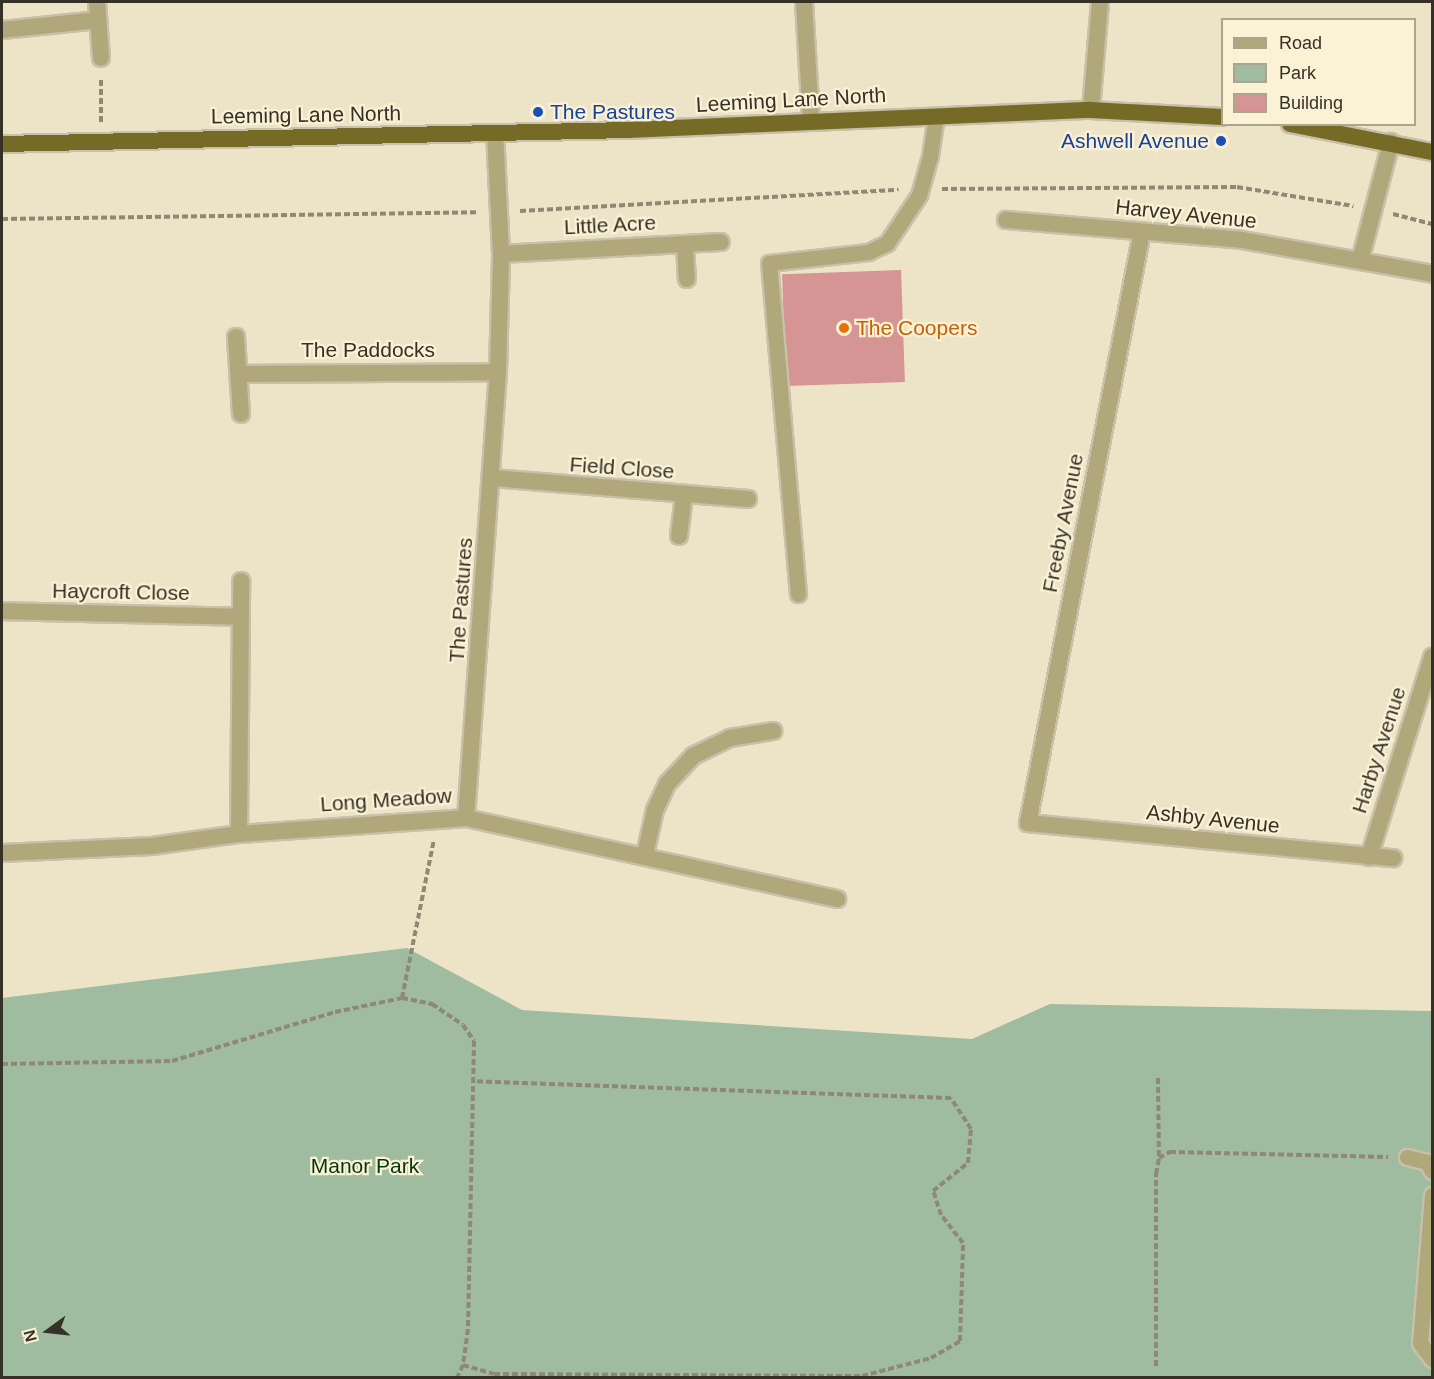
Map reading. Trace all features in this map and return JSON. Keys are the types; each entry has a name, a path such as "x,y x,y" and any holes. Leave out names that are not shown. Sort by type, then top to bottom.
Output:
{"highway":[{"name":"Leeming Lane North","path":"2,144 495,133 1091,110 1221,117"},
{"path":"1301,126 1432,152"}],"street":[{"path":"97,2 101,58"},
{"path":"804,2 811,121"},
{"path":"1091,110 1100,2"},
{"path":"2,30 98,20"},
{"name":"The Pastures","path":"466,818 493,478 498,372 501,254 495,133"},
{"path":"1360,261 1390,142"},
{"name":"Harvey Avenue","path":"1006,220 1242,240 1432,274"},
{"name":"Freeby Avenue","path":"1028,823 1142,232"},
{"name":"Little Acre","path":"501,254 721,242"},
{"path":"685,244 687,279"},
{"path":"236,337 241,414"},
{"name":"The Paddocks","path":"238,374 498,372"},
{"name":"Field Close","path":"493,478 748,499"},
{"path":"679,536 684,495"},
{"path":"239,834 241,581"},
{"name":"Haycroft Close","path":"2,611 240,617"},
{"name":"Harby Avenue","path":"1369,857 1432,657"},
{"path":"645,855 655,810 667,784 693,756 730,738 773,731"},
{"name":"Long Meadow","path":"2,854 152,846 239,834 438,818 466,818 645,855 837,899"},
{"name":"Ashby Avenue","path":"1028,823 1393,858"}],"lane":[{"path":"798,594 770,263 868,252 887,243 921,189 936,116"},
{"path":"1407,1157 1427,1162 1432,1171"},
{"path":"1432,1195 1420,1343 1432,1359"}],"path":[{"path":"100,141 101,58"},
{"path":"2,219 499,212 921,189 1238,187 1373,209 1432,224"},
{"path":"402,998 438,818"},
{"path":"2,1065 172,1061 335,1012 402,998 432,1004 463,1025 474,1041 471,1265 463,1365 457,1377"},
{"path":"1156,1366 1158,1078"},
{"path":"463,1365 494,1374 862,1376 930,1359 960,1341 963,1243 941,1215 933,1191 968,1163 971,1129 951,1098 474,1081"},
{"path":"1159,1158 1170,1152 1407,1157"}],"green space":[{"name":"Manor Park","path":"407,948 522,1010 972,1039 1050,1004 1432,1011 1432,1377 2,1377 2,998"}],"building":[{"name":"The Coopers","path":"901,270 905,382 786,386 782,274"}],"place":[{"name":"The Pastures","path":"538,112"},
{"name":"Ashwell Avenue","path":"1221,141"},
{"name":"The Coopers","path":"844,328"}]}
